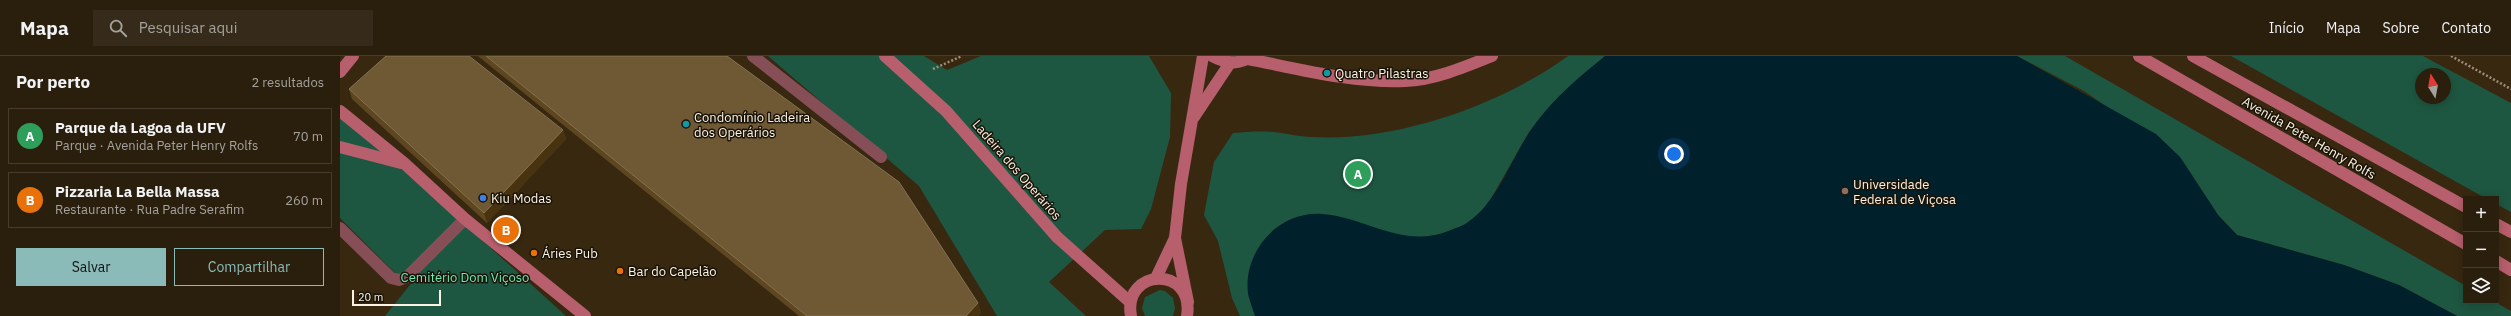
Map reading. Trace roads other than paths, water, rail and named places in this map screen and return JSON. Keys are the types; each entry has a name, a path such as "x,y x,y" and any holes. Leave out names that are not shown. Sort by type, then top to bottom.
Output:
{"main road":[{"path":"340,72 353,56"},
{"name":"Ladeira dos Operários","path":"885,56 912,78 946,111 1057,237 1130,302"},
{"path":"1187,316 1188,302 1176,238 1181,184 1203,56"},
{"path":"1212,56 1230,63 1250,57 1337,77 1405,81 1457,70 1492,56"},
{"name":"Avenida Peter Henry Rolfs","path":"2139,56 2463,242"},
{"name":"Avenida Peter Henry Rolfs","path":"2193,56 2463,205"},
{"path":"1192,120 1230,63"},
{"path":"340,111 404,163 465,219 585,316"},
{"path":"340,147 404,163"},
{"path":"2499,226 2511,232"},
{"path":"1131,316 1130,302 1139,286 1156,278 1176,238"},
{"path":"2499,263 2511,270"},
{"path":"1156,278 1173,282 1186,294 1188,302"}],"street":[{"path":"753,56 881,157"},
{"path":"340,228 391,278 399,280 407,278 465,219"}],"water":[{"path":"1605,56 2017,56 2156,134 2180,157 2218,215 2237,235 2344,265 2399,285 2457,316 1255,316 1248,293 1248,277 1251,262 1258,248 1267,236 1279,226 1292,219 1307,215 1323,214 1355,221 1401,235 1432,236 1464,225 1478,213 1495,193 1529,133 1545,111 1574,82"}],"place":[{"name":"Quatro Pilastras","path":"1327,73"},
{"name":"Condomínio Ladeira dos Operários","path":"686,124"},
{"name":"Parque da Lagoa da UFV","path":"1358,174"},
{"name":"Universidade Federal de Viçosa","path":"1845,191"},
{"name":"Kiu Modas","path":"483,198"},
{"name":"Pizzaria La Bella Massa","path":"506,230"},
{"name":"Áries Pub","path":"534,253"},
{"name":"Bar do Capelão","path":"620,271"}],"park label":[{"name":"Cemitério Dom Viçoso","path":"465,277"}]}
